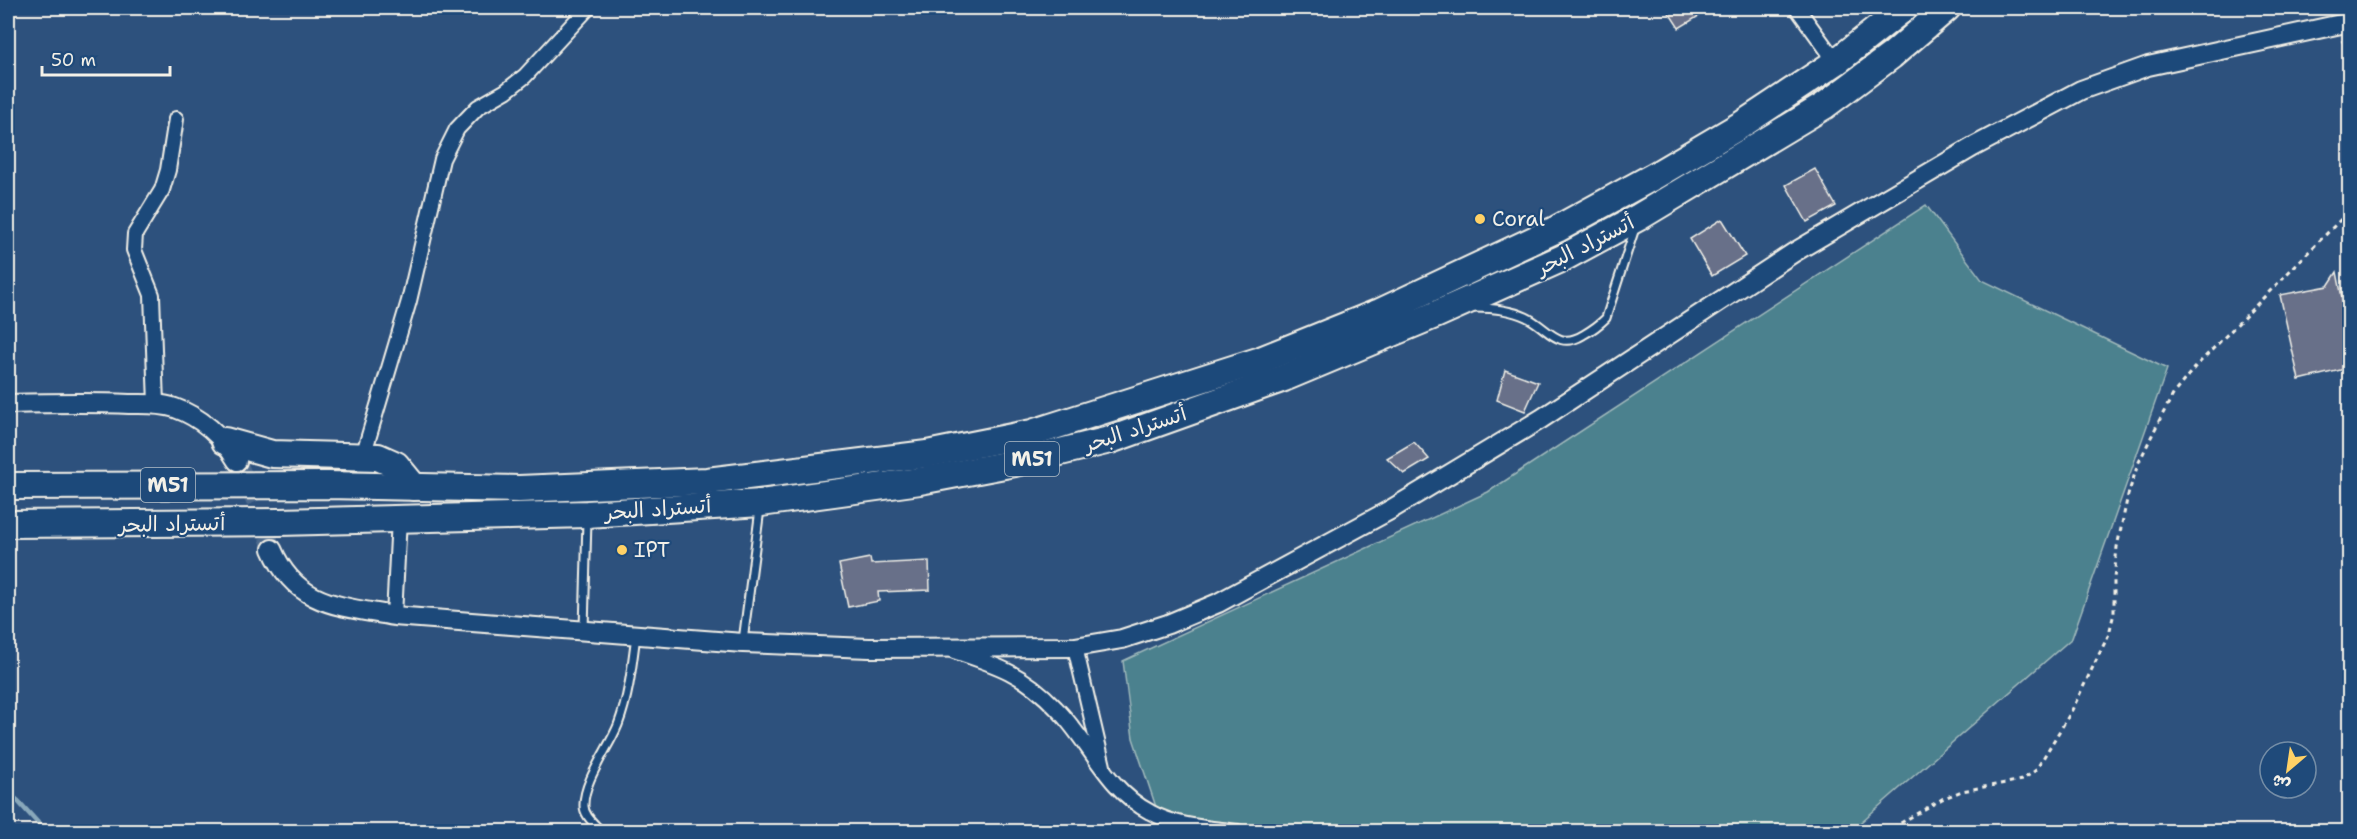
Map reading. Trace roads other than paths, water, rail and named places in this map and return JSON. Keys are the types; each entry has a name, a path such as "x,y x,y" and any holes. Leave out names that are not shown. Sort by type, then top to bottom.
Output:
{"highway":[{"name":"أتستراد البحر","path":"8,486 328,485 519,489 707,481 927,454 1032,433 1258,361 1380,312 1557,229 1741,125 1836,62 1904,8"},
{"name":"أتستراد البحر","path":"8,524 280,522 587,514 760,503 920,481 1015,463 1110,440 1284,378 1563,258 1638,217 1824,106 1891,56 1947,8"},
{"path":"231,451 378,457 396,465 414,487"}],"street":[{"path":"363,456 410,301 442,159 457,129 478,107 506,91 525,76 588,8"},
{"path":"1797,8 1836,62"},
{"path":"272,549 280,568 302,591 321,600 346,607 394,616 743,644 869,648 1075,646 1122,639 1196,613 1390,510 1541,419 1793,253 1973,147 2081,90 2148,66 2349,22"},
{"path":"156,404 152,295 134,250 135,234 162,190 168,170 176,119"},
{"path":"8,404 156,404 174,407 198,419 231,451"},
{"path":"394,616 399,518"},
{"path":"1075,646 1105,774"},
{"path":"941,647 1000,666 1031,684 1058,709 1105,774 1126,796 1157,816 1180,824 1238,831"}],"lane":[{"path":"1434,315 1468,308 1499,310 1527,317 1562,340 1574,341 1601,324 1606,318 1638,217"},
{"path":"743,644 760,503"},
{"path":"584,631 587,514"},
{"path":"602,831 585,811 584,802 598,762 617,728 628,691 636,635"}],"waterway":[{"path":"8,793 46,832"}],"tunnel":[{"path":"237,461 260,513 272,549"}],"place":[{"name":"Coral","path":"1480,219"},
{"name":"IPT","path":"622,550"}]}
